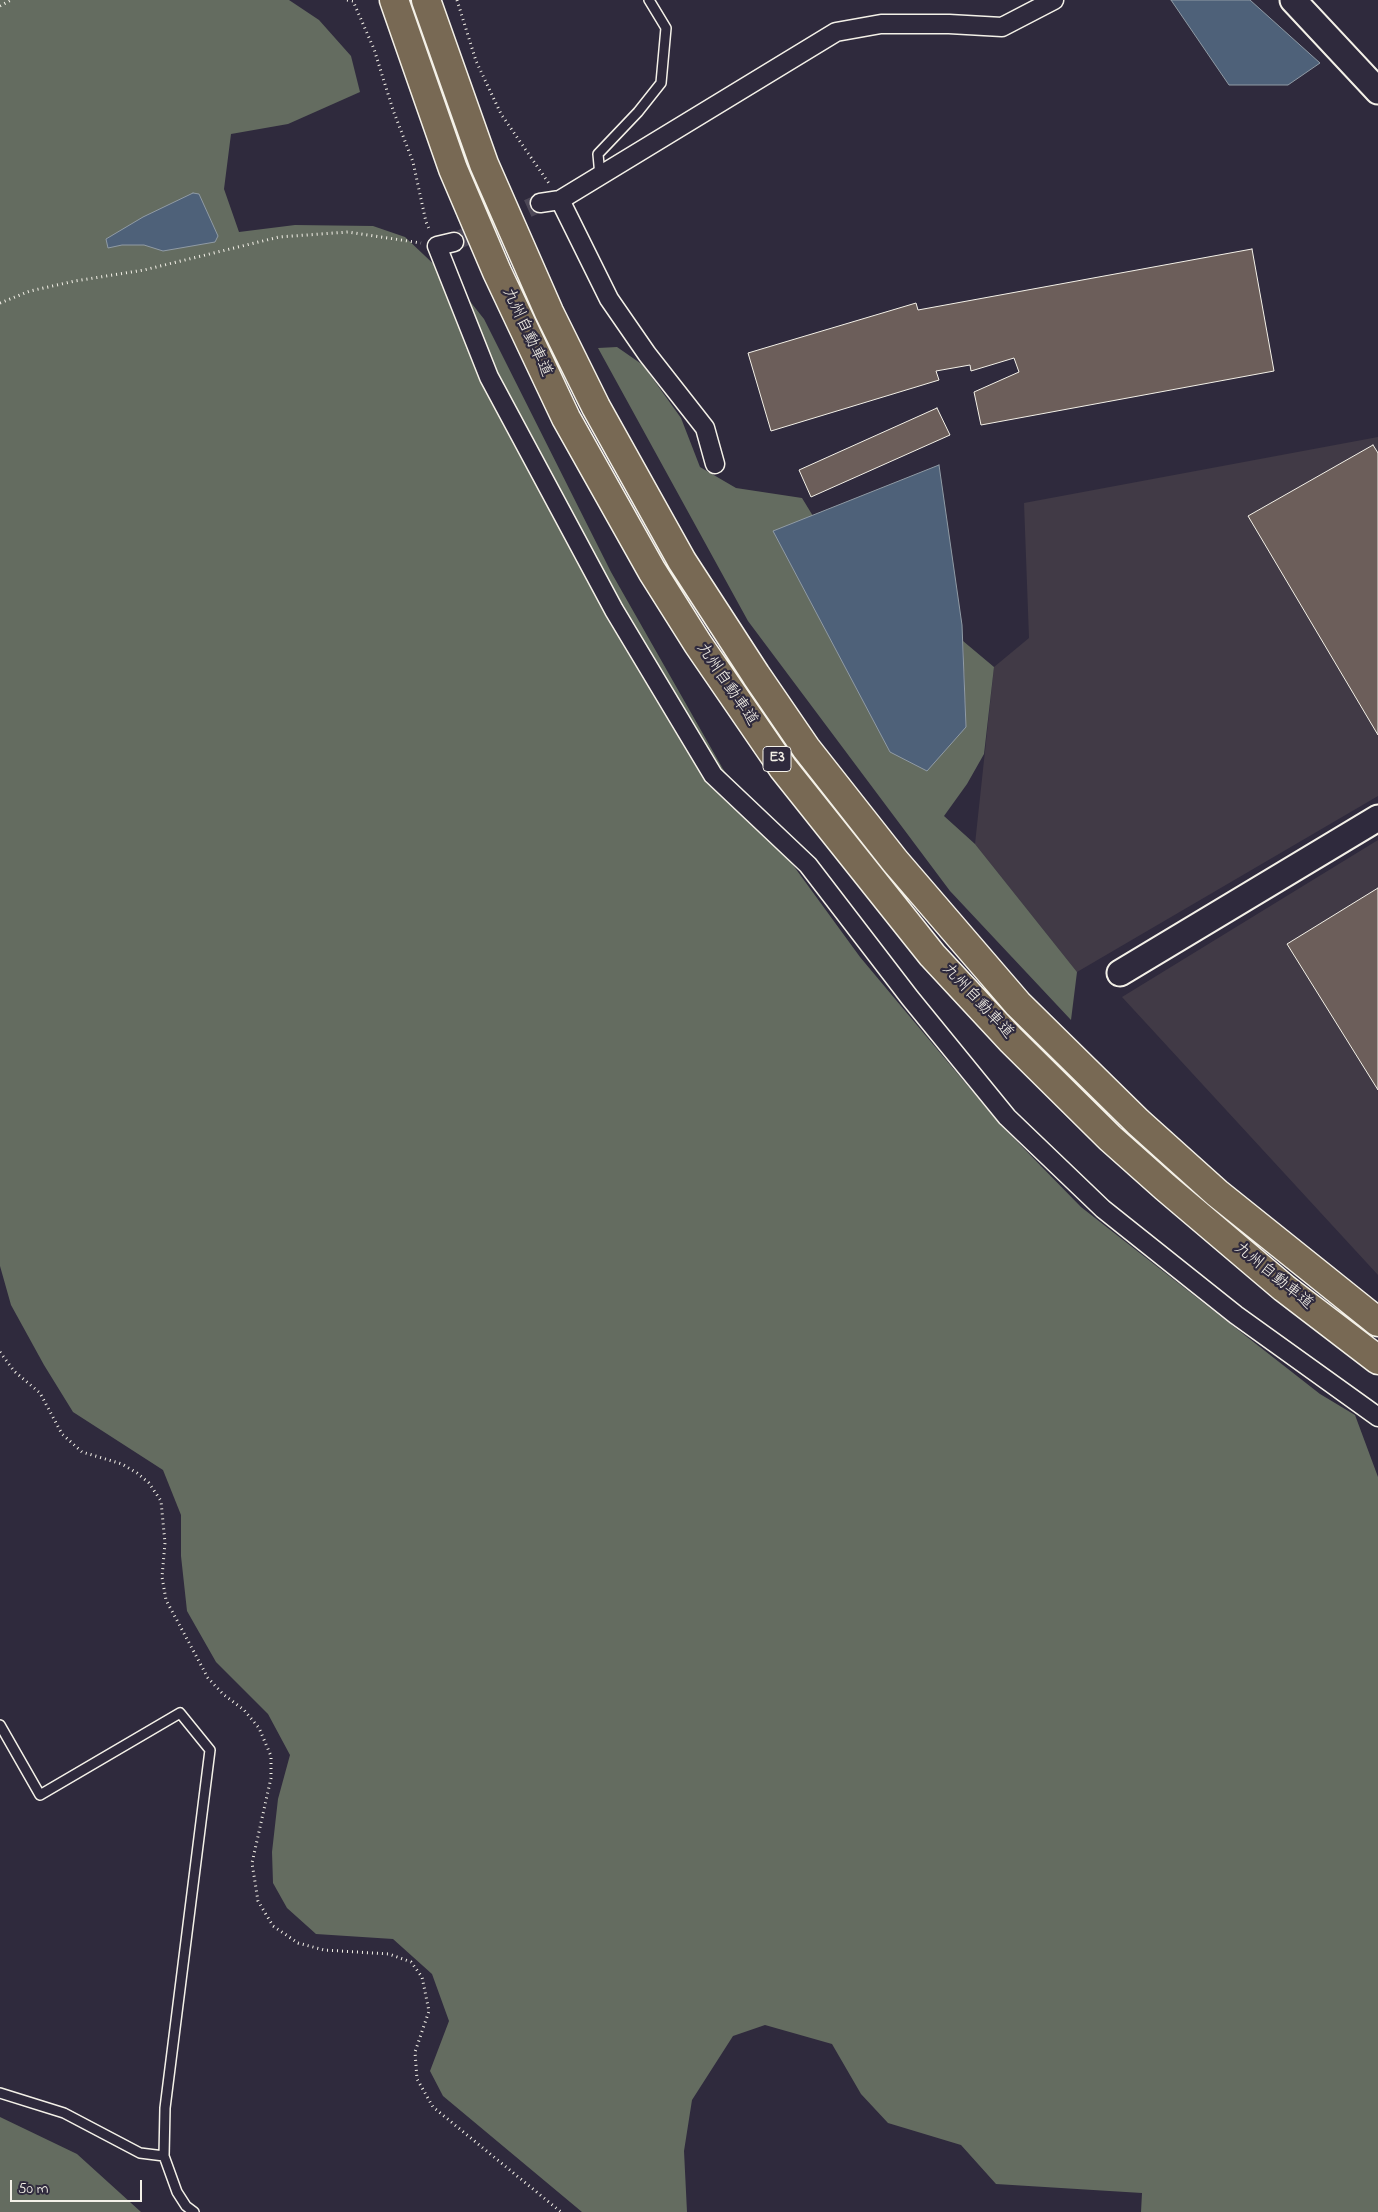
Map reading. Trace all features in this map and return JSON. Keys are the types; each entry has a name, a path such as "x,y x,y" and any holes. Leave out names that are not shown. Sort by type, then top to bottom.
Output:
{"highway":[{"name":"九州自動車道","path":"394,0 453,169 497,272 566,418 658,579 703,652 783,768 932,955 1011,1040 1110,1138 1165,1187 1284,1288 1378,1360"},
{"name":"九州自動車道","path":"426,0 484,164 549,312 596,407 682,561 806,748 895,862 1018,1004 1138,1122 1217,1192 1378,1322"}],"street":[{"path":"540,203 560,200 836,32 881,24 949,24 1002,28 1054,0"},
{"path":"1292,0 1378,91"},
{"path":"560,200 609,299 647,354 705,428 714,464"},
{"path":"454,242 437,246 489,377 614,610 713,775 808,865 910,998 1006,1117 1111,1215 1236,1315 1378,1417"},
{"path":"1120,973 1378,818"}],"lane":[{"path":"600,176 598,154 638,112 661,83 666,28 648,0"},
{"path":"0,1725 40,1795 180,1713 210,1750 165,2108 164,2156 177,2192 186,2206 194,2212"},
{"path":"0,2093 64,2113 140,2153 164,2156"}],"path":[{"path":"0,6 11,0"},
{"path":"347,0 353,1 374,49 393,110 413,162 426,222 437,246"},
{"path":"456,0 476,61 501,114 560,200"},
{"path":"0,303 30,291 75,281 144,270 279,237 348,232 437,246"},
{"path":"0,1352 14,1371 40,1393 62,1434 82,1452 122,1464 137,1473 148,1482 160,1501 165,1543 162,1577 166,1600 208,1678 223,1694 244,1710 254,1722 271,1756 271,1778 252,1863 258,1900 273,1926 298,1942 324,1950 389,1954 411,1962 422,1977 429,2011 415,2052 417,2079 433,2107 562,2212"}],"shaded area":[{"path":"0,0 289,0 319,20 351,56 360,92 288,124 231,134 224,189 239,232 295,225 373,226 405,237 461,290 484,319 611,572 723,769 860,957 998,1122 1081,1207 1320,1394 1355,1415 1378,1477 1378,2212 1141,2212 1142,2193 996,2184 961,2145 888,2123 861,2094 832,2044 765,2025 733,2036 692,2100 684,2151 687,2212 582,2212 443,2096 430,2071 449,2021 432,1974 393,1939 316,1934 287,1908 273,1883 272,1852 278,1799 290,1755 268,1714 216,1662 187,1611 181,1556 181,1515 163,1470 73,1412 44,1365 11,1305 0,1266"},
{"path":"617,347 643,365 681,418 700,467 736,488 802,498 813,516 774,532 966,727 963,641 994,667 984,754 967,784 944,816 975,844 1077,972 1071,1020 950,891 748,621 598,348"},
{"path":"1378,437 1378,796 1077,972 975,844 994,667 1029,638 1024,503"},
{"path":"1378,840 1378,1275 1122,997"},
{"path":"0,2117 77,2154 141,2212 0,2212"}],"water":[{"path":"1171,0 1250,0 1320,63 1288,85 1229,85"},
{"path":"193,193 199,194 218,236 215,242 163,251 144,245 122,245 108,248 106,239 143,217"},
{"path":"939,465 962,625 966,727 927,771 890,752 773,531"}],"building":[{"path":"1252,249 1274,371 981,425 974,392 1019,372 1014,358 971,371 970,365 936,371 939,380 771,431 748,353 916,303 918,310"},
{"path":"937,408 950,435 811,497 799,470"},
{"path":"1373,445 1378,453 1378,735 1248,516"},
{"path":"1378,888 1378,1090 1287,944"}],"tunnel":[{"path":"454,242 540,203"}]}
